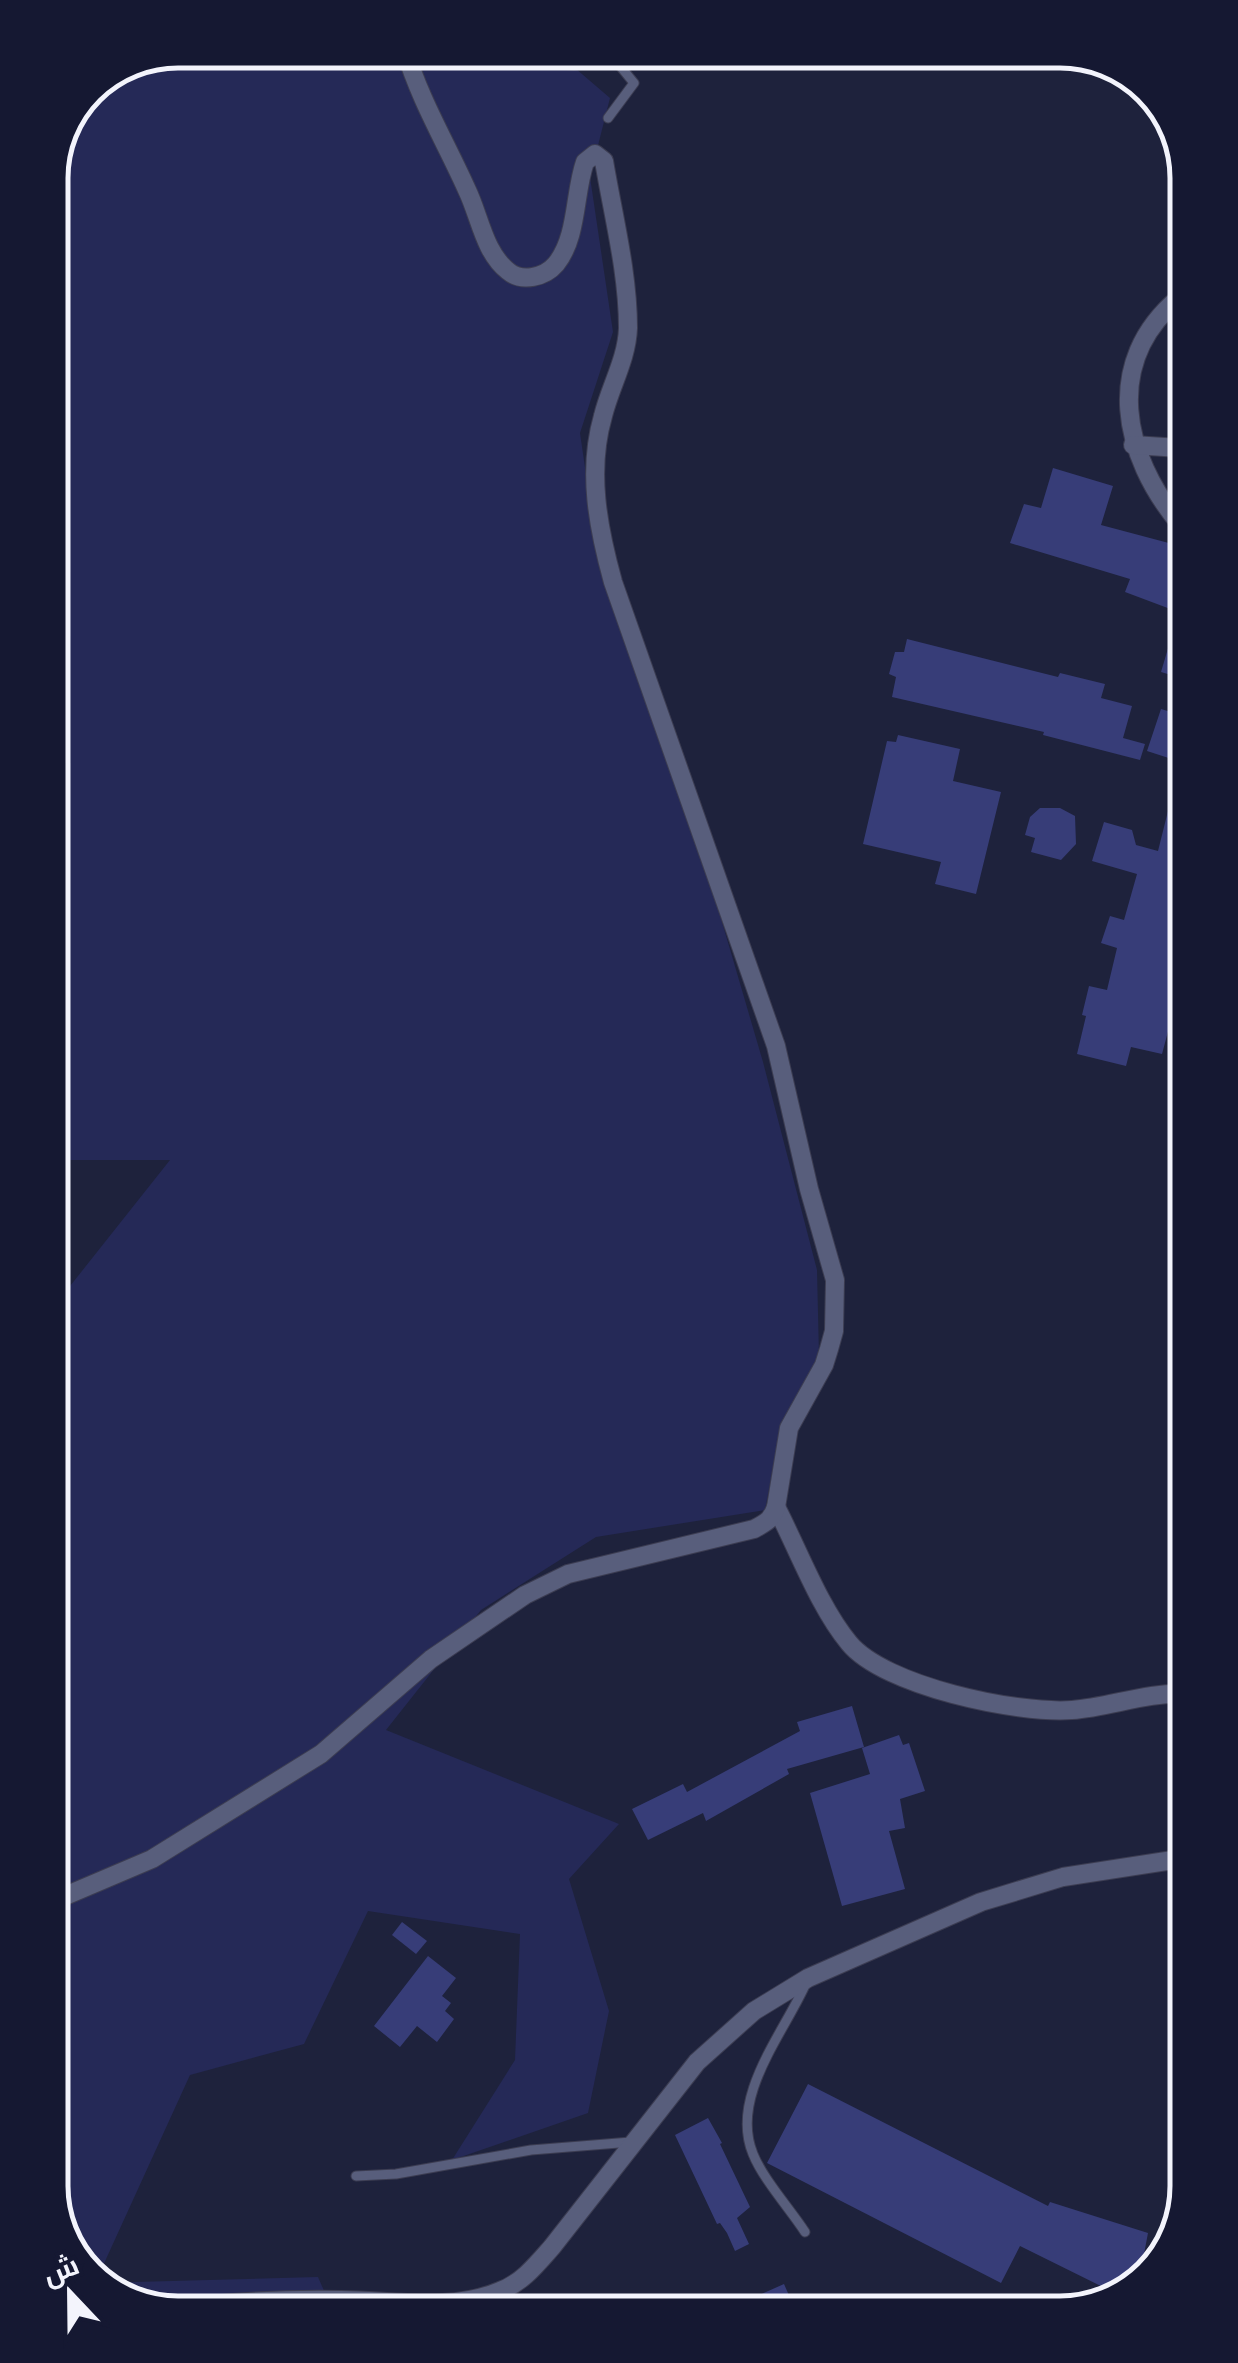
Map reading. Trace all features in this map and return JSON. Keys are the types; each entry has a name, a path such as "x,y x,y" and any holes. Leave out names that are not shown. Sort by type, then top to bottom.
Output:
{"street":[{"path":"68,1895 152,1858 320,1754 431,1658 525,1595 568,1574 754,1529 772,1518 789,1428 824,1365 834,1331 836,1280 776,1046 628,628 602,543 596,506 598,433 620,368 628,329 619,240 604,161 595,154 585,162 564,252 554,266 538,276 515,276 501,265 487,242 412,68"},
{"path":"1170,308 1136,356 1129,415 1133,445 1157,494 1170,511"},
{"path":"1133,445 1170,447"},
{"path":"776,1508 847,1641 867,1661 895,1674 995,1704 1044,1711 1077,1710 1170,1693"},
{"path":"490,2295 505,2290 529,2272 697,2062 754,2010 808,1978 982,1902 1063,1877 1170,1860"}],"lane":[{"path":"608,118 634,83 620,68"},
{"path":"805,2232 753,2155 746,2120 756,2078 793,2014 808,1978"},
{"path":"356,2176 396,2174 531,2150 631,2142"}],"shaded area":[{"path":"163,68 575,68 610,98 590,177 613,332 580,433 594,529 698,840 763,1062 817,1270 819,1356 781,1425 765,1510 596,1537 481,1610 386,1730 619,1824 569,1879 609,2011 588,2113 452,2160 515,2060 520,1934 368,1911 304,2044 190,2075 113,2243 82,2240 70,2207 68,2185 68,1289 170,1160 68,1160 68,171 79,129 105,95 142,73"},
{"path":"318,2277 326,2295 171,2295 126,2282"}],"building":[{"path":"1053,468 1113,486 1101,525 1170,543 1170,609 1125,592 1130,579 1010,543 1024,504 1041,508"},
{"path":"907,639 1058,677 1060,673 1105,684 1101,698 1132,706 1123,738 1145,744 1140,760 1043,735 1044,732 892,697 896,677 889,674 895,652 904,652"},
{"path":"1170,642 1170,675 1161,672"},
{"path":"1161,709 1170,712 1170,758 1147,751"},
{"path":"898,735 960,749 953,781 1001,792 976,894 935,884 941,862 863,844 887,741 896,742"},
{"path":"1040,808 1060,808 1075,816 1076,844 1061,860 1031,852 1035,838 1025,835 1030,817"},
{"path":"1170,811 1170,1024 1162,1054 1131,1047 1126,1066 1077,1054 1089,986 1107,990 1117,948 1101,943 1110,916 1124,920 1137,874 1092,861 1104,822 1132,830 1136,845 1158,851"},
{"path":"852,1706 864,1747 787,1769 789,1774 706,1821 703,1813 648,1840 632,1809 683,1784 687,1792 800,1731 797,1722"},
{"path":"899,1735 903,1745 909,1743 925,1791 900,1799 905,1828 889,1831 905,1889 842,1906 810,1793 870,1774 862,1748"},
{"path":"402,1922 427,1941 416,1954 392,1935"},
{"path":"428,1956 456,1978 442,1996 451,2003 445,2011 454,2019 437,2042 417,2026 400,2047 374,2026"},
{"path":"808,2084 1048,2206 1050,2202 1148,2233 1144,2254 1133,2268 1102,2287 1020,2246 1001,2283 767,2163"},
{"path":"708,2118 750,2207 737,2218 749,2244 735,2251 727,2233 717,2224 675,2135"},
{"path":"784,2284 789,2296 758,2296"}]}
